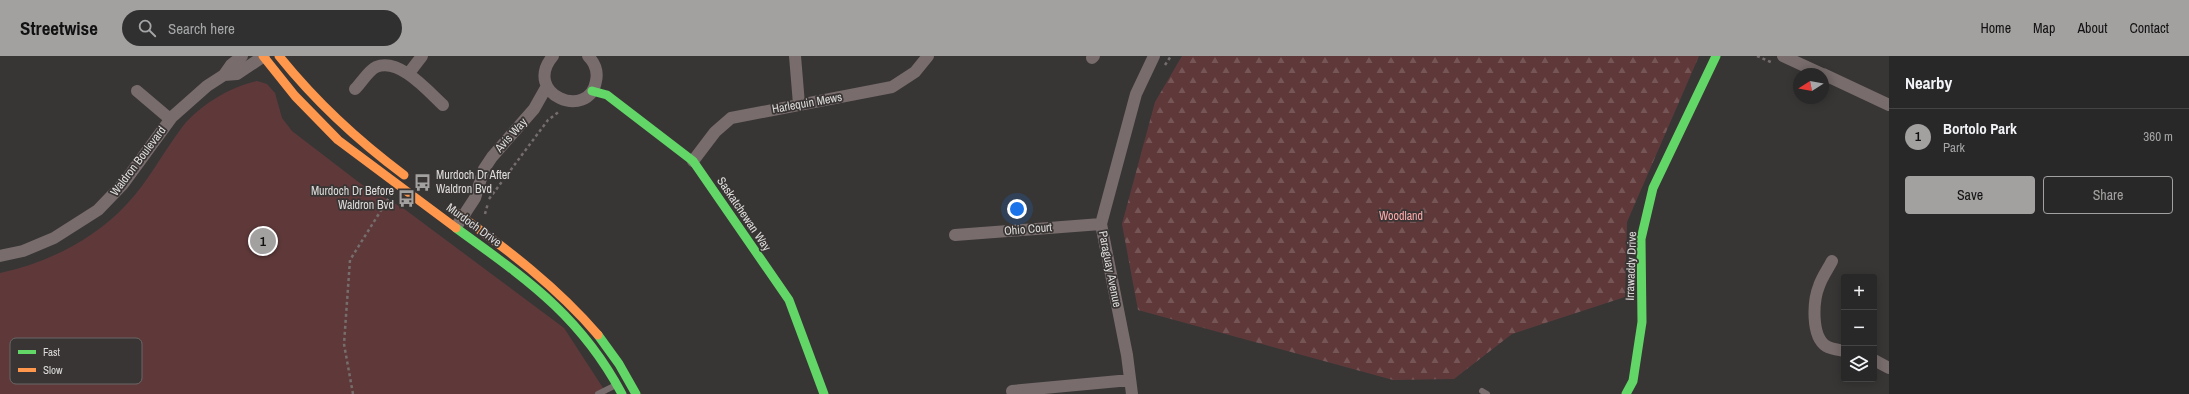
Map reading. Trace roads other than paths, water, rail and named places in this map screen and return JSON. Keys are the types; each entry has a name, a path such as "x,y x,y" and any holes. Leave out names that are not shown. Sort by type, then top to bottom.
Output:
{"main road":[{"name":"Murdoch Drive","path":"263,56 295,96 338,140 459,222 536,271 562,293 607,346 636,394"},
{"path":"279,56 330,115 355,138 410,179"},
{"name":"Irrawaddy Drive","path":"1626,394 1633,381 1642,322 1641,239 1653,188 1716,56"},
{"name":"Saskatchewan Way","path":"592,91 607,95 621,104 693,161 789,300 824,394"},
{"name":"Murdoch Drive","path":"445,204 459,222 553,302 594,348 622,394"}],"street":[{"name":"Waldron Boulevard","path":"0,256 23,251 69,231 98,210 131,175 170,119 207,86 224,75 242,56"},
{"name":"Waldron Boulevard","path":"224,75 238,74 263,56"},
{"path":"408,73 422,56"},
{"path":"553,56 545,69 547,86 551,93 564,101 580,100 592,91 597,75 596,67 588,56"},
{"path":"795,56 799,104"},
{"name":"Harlequin Mews","path":"693,161 715,132 732,118 892,87 915,72 928,56"},
{"name":"Paraguay Avenue","path":"1132,394 1101,224 1136,94 1154,56"},
{"path":"1783,56 1810,68"},
{"path":"355,89 376,67 388,64 408,73 443,104"},
{"path":"1829,77 1889,105"},
{"name":"Avis Way","path":"459,222 475,198 484,169 492,157 534,110 547,86"},
{"name":"Waldron Boulevard","path":"137,91 170,119"},
{"name":"Ohio Court","path":"955,235 1101,224"},
{"path":"1832,261 1818,286 1815,328 1820,340 1827,347 1841,350"},
{"path":"1877,362 1889,368"},
{"path":"1012,391 1130,380"}],"lane":[{"path":"598,394 617,384"}],"place":[{"name":"Murdoch Dr After Waldron Bvd","path":"423,182"},
{"name":"Murdoch Dr Before Waldron Bvd","path":"407,198"},
{"name":"Bortolo Park","path":"263,241"}],"park label":[{"name":"Woodland","path":"1401,216"}]}
